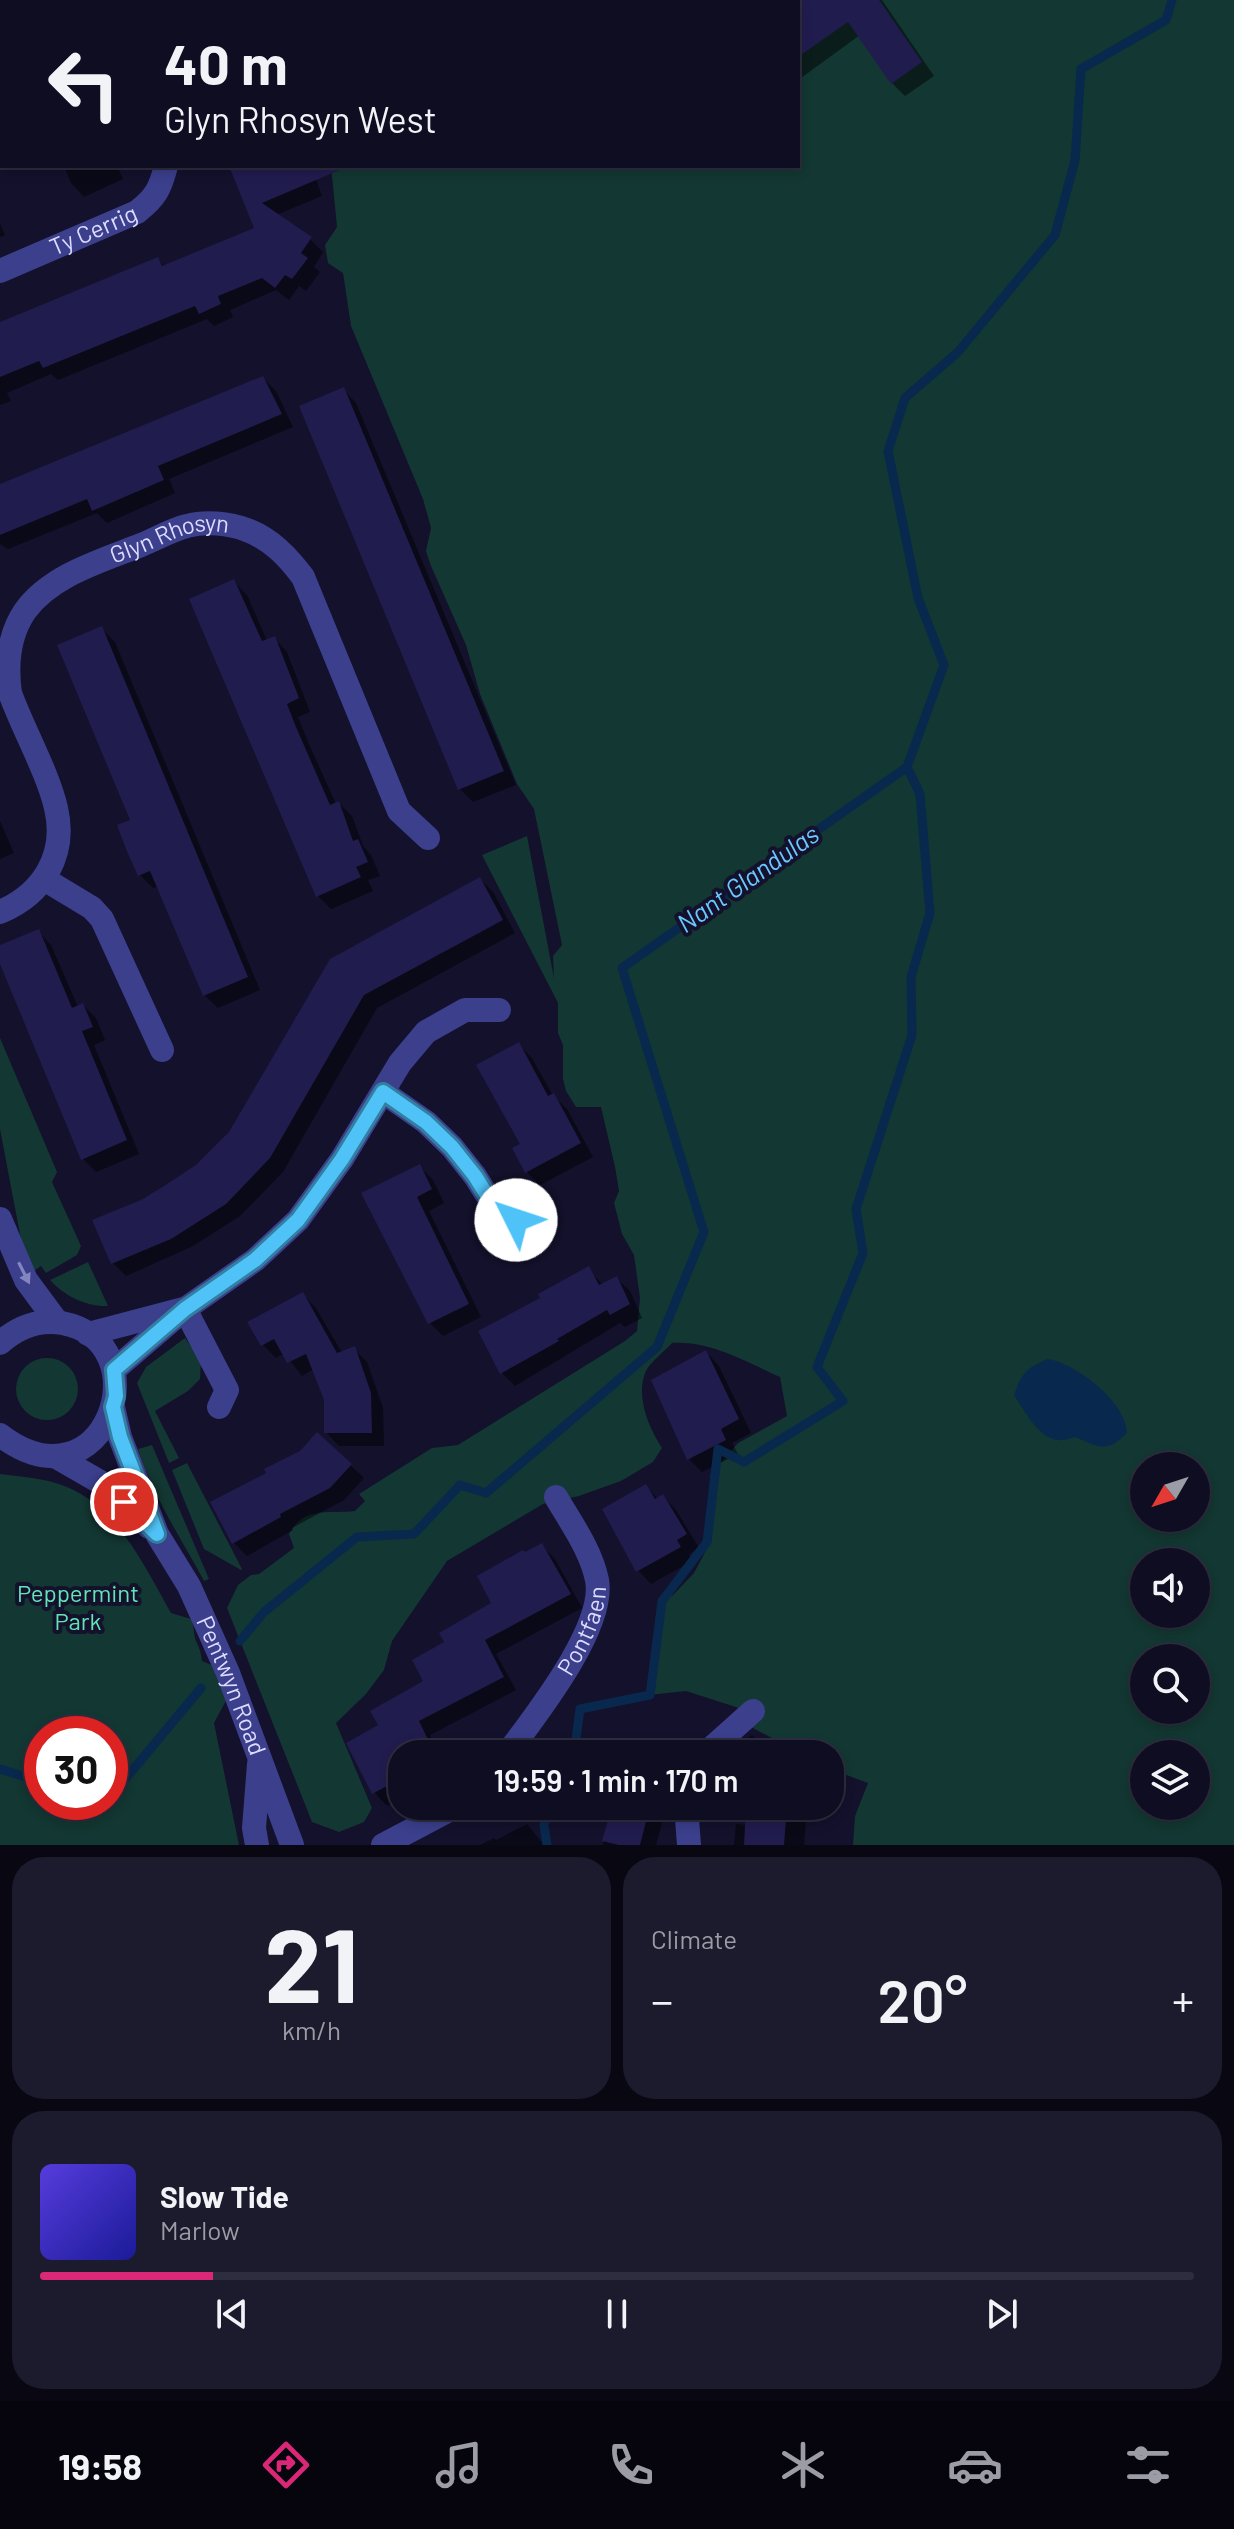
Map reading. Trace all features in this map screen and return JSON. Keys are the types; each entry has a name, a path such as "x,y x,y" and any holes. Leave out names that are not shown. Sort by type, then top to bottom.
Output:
{"street":[{"name":"Ty Cerrig","path":"0,271 137,212 154,199 166,168"},
{"name":"Glyn Rhosyn","path":"44,879 52,864 57,820 52,796 10,693 8,662 15,628 39,595 61,579 186,526 203,523 246,529 265,539 286,555 303,577 399,811 428,838"},
{"path":"0,912 18,905 44,879 84,902 102,919 162,1050"},
{"path":"114,1370 185,1309 255,1260 298,1220 342,1159 410,1049 426,1032 465,1010 499,1010"},
{"path":"383,1092 426,1122 452,1147 495,1208 516,1220"},
{"path":"0,1219 26,1280 57,1322"},
{"path":"88,1334 185,1309"},
{"path":"185,1309 227,1390 219,1407"},
{"path":"0,1343 12,1332 34,1323 57,1322 88,1334 103,1349 114,1370 116,1396 110,1419 92,1441 75,1451 55,1456"},
{"name":"Pentwyn Road","path":"113,1407 128,1459 157,1534 189,1586 228,1673 292,1845"},
{"name":"Pentwyn Road","path":"6,1444 36,1456 55,1456 80,1468 107,1486 157,1534"},
{"name":"Pontfaen","path":"516,1740 585,1637 596,1609 598,1583 591,1558 556,1497"},
{"path":"721,1740 753,1711"},
{"path":"257,1845 254,1828 259,1757"},
{"path":"383,1845 430,1820"}],"green space":[{"path":"800,0 1234,0 1234,1845 853,1845 855,1816 868,1783 844,1774 844,1740 776,1740 751,1727 745,1710 686,1691 649,1695 650,1661 658,1642 657,1630 663,1601 694,1573 712,1539 710,1475 738,1443 787,1416 780,1377 727,1353 686,1343 672,1343 645,1373 643,1402 662,1448 653,1462 621,1481 579,1496 543,1504 447,1561 392,1641 384,1670 366,1694 336,1723 372,1808 364,1822 339,1832 312,1822 227,1608 238,1585 294,1548 289,1534 302,1519 317,1513 355,1511 365,1501 359,1494 432,1448 458,1445 625,1341 637,1331 640,1298 634,1255 622,1234 614,1203 619,1191 601,1107 576,1107 566,1091 563,1045 558,1033 558,1003 482,855 527,836 554,978 553,956 562,945 534,809 517,784 480,694 466,645 431,566 426,551 431,528 423,499 351,326 343,273 328,263 325,245 337,227 331,168 800,168"},
{"path":"0,1038 57,1172 52,1182 81,1246 77,1255 46,1273 41,1266 34,1271 23,1250 0,1129"},
{"path":"88,1262 108,1306 92,1305 76,1299 50,1280"},
{"path":"185,1338 201,1360 200,1379 188,1391 155,1411 179,1458 169,1463 137,1383 146,1367"},
{"path":"47,1358 59,1360 69,1367 76,1377 76,1401 69,1411 59,1418 47,1420 35,1418 25,1411 18,1401 16,1389 18,1377 25,1367 35,1360"},
{"path":"152,1445 209,1579 204,1581 152,1484 138,1449"},
{"path":"187,1463 241,1570 204,1549 172,1470"},
{"name":"Peppermint Park","path":"0,1474 34,1478 67,1487 101,1509 140,1558 171,1613 191,1619 202,1661 214,1666 228,1697 214,1723 239,1845 0,1845"}],"water":[{"path":"1048,1359 1072,1368 1098,1386 1118,1409 1127,1433 1113,1444 1101,1447 1075,1437 1054,1440 1040,1431 1014,1395 1026,1372"}],"building":[{"path":"800,0 879,0 922,62 891,84 848,22 800,56"},
{"path":"230,168 344,168 262,203 312,237 301,253 308,258 292,279 285,275 275,288 262,278 218,296 221,304 199,314 195,306 43,368 39,361 0,377 0,322 158,257 162,266 254,228"},
{"path":"263,376 282,414 158,466 164,480 92,511 87,499 0,535 0,484"},
{"path":"344,387 504,771 458,790 299,406"},
{"path":"234,579 262,641 275,636 299,698 287,704 296,727 330,805 339,801 353,841 358,839 368,862 356,867 361,877 316,897 189,599"},
{"path":"102,626 248,977 203,996 150,871 138,876 126,849 117,825 130,820 57,645"},
{"path":"480,877 503,920 364,995 270,1158 226,1204 171,1239 111,1264 92,1220 141,1200 164,1186 196,1165 229,1132 330,959"},
{"path":"39,929 72,1008 83,1003 93,1027 82,1031 127,1140 81,1160 0,964 0,945"},
{"path":"519,1042 548,1096 554,1093 581,1143 525,1173 512,1148 520,1144 476,1065"},
{"path":"420,1164 432,1189 417,1197 469,1304 428,1324 361,1193"},
{"path":"589,1266 599,1285 617,1276 630,1304 610,1315 607,1310 500,1374 478,1331 540,1298 538,1294"},
{"path":"303,1292 337,1353 355,1346 371,1393 372,1433 324,1433 324,1400 306,1354 287,1363 274,1339 261,1346 247,1322"},
{"path":"706,1350 739,1419 721,1429 726,1440 687,1460 651,1380"},
{"path":"317,1432 352,1464 330,1488 232,1544 210,1502 300,1451"},
{"path":"646,1484 655,1499 663,1494 687,1534 677,1540 681,1547 636,1572 602,1509"},
{"path":"542,1543 571,1594 485,1640 504,1677 419,1721 428,1740 388,1740 388,1785 372,1794 346,1743 378,1725 370,1711 423,1681 412,1660 444,1642 439,1633 491,1603 477,1576 523,1550 525,1552"},
{"path":"608,1820 646,1820 640,1845 602,1841"},
{"path":"745,1820 786,1820 784,1845 744,1845"}],"waterway":[{"name":"Nant Glandulas","path":"240,1641 264,1612 357,1537 414,1534 460,1485 486,1493 657,1347 704,1232 622,968 907,767 944,665 918,598 888,451 905,398 958,352 1055,235 1075,160 1081,69 1166,20 1172,0"},
{"path":"576,1740 580,1709 650,1695 662,1601 707,1542 718,1449 744,1462 843,1401 817,1367 863,1253 856,1209 912,1035 911,977 930,913 920,794 907,767"},
{"name":"Nant Glandulas","path":"128,1776 201,1688"},
{"name":"Nant Glandulas","path":"0,1769 24,1776"},
{"path":"545,1820 547,1845"}],"route":[{"path":"124,1502 157,1534 120,1437 113,1407 116,1396 114,1370 185,1309 281,1238 313,1202 383,1092 426,1122 452,1147 495,1208 516,1220"}]}
